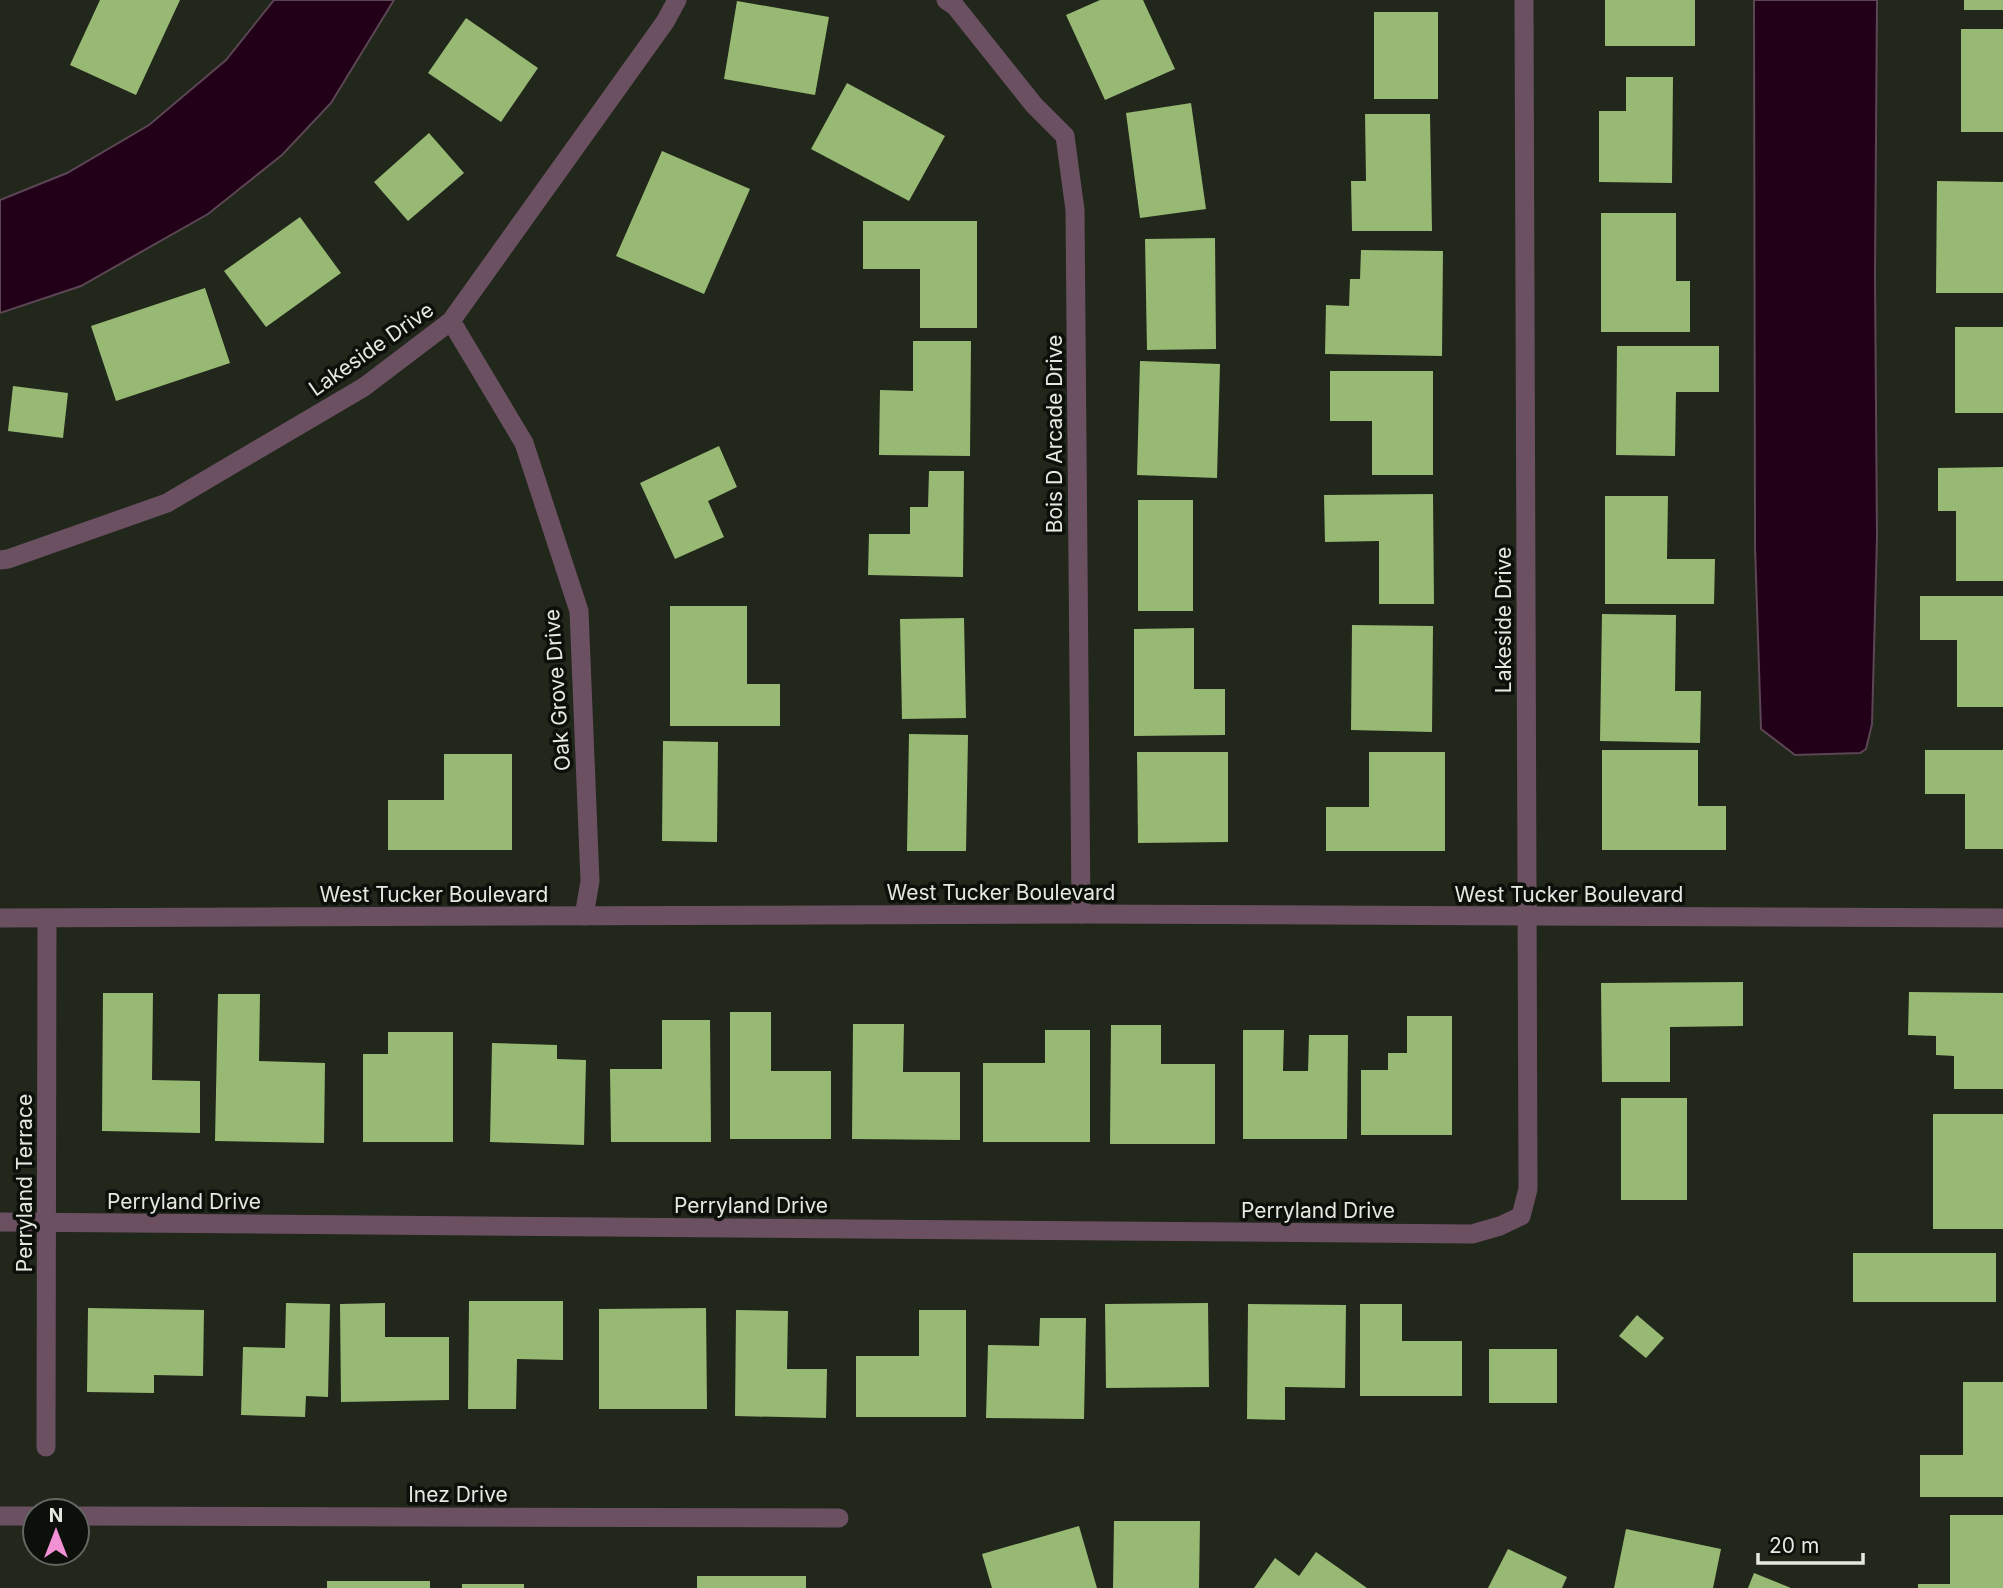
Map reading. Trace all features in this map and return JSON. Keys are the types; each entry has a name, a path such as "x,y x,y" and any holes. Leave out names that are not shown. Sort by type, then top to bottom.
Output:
{"street":[{"name":"Lakeside Drive","path":"0,560 167,503 364,387 451,321 665,22 677,0"},
{"name":"Bois D Arcade Drive","path":"946,0 955,6 1034,105 1065,136 1075,210 1081,914"},
{"name":"Lakeside Drive","path":"1500,1226 1521,1216 1528,1189 1524,0"},
{"name":"Oak Grove Drive","path":"451,321 524,443 579,611 590,881 584,916"},
{"name":"West Tucker Boulevard","path":"0,918 1081,914 2003,918"},
{"name":"Perryland Terrace","path":"46,1447 47,918"},
{"name":"Perryland Drive","path":"0,1222 1458,1234 1472,1234 1500,1226"},
{"path":"0,1516 21,1516"},
{"name":"Inez Drive","path":"91,1516 839,1518"}],"shaded area":[{"path":"274,0 394,0 331,103 282,155 208,214 81,286 0,313 0,200 67,173 149,125 226,60"},
{"path":"1754,0 1877,0 1877,537 1872,724 1866,749 1860,753 1795,755 1761,729 1755,547"}],"building":[{"path":"100,0 180,0 136,95 70,65"},
{"path":"1100,0 1143,0 1175,69 1105,100 1066,15"},
{"path":"1605,0 1695,0 1695,46 1605,46"},
{"path":"1964,0 2003,0 2003,10 1964,10"},
{"path":"737,1 829,17 815,95 724,79"},
{"path":"1374,12 1438,12 1438,99 1374,99"},
{"path":"466,18 538,68 501,122 428,73"},
{"path":"1961,29 2003,29 2003,132 1961,132"},
{"path":"1626,77 1673,77 1672,183 1599,182 1599,111 1626,111"},
{"path":"847,83 945,136 909,201 811,149"},
{"path":"1191,103 1206,209 1140,218 1126,113"},
{"path":"1365,114 1430,114 1432,231 1352,231 1351,181 1366,181"},
{"path":"429,133 464,173 408,221 374,182"},
{"path":"662,151 750,189 704,294 616,256"},
{"path":"1937,181 2003,182 2003,293 1936,293"},
{"path":"1601,213 1676,213 1676,281 1690,281 1690,332 1601,332"},
{"path":"300,217 341,273 266,327 224,271"},
{"path":"863,221 977,221 977,328 920,328 920,269 863,269"},
{"path":"1215,238 1216,349 1147,350 1145,239"},
{"path":"1361,250 1443,251 1442,356 1325,354 1326,305 1349,306 1350,279 1360,279"},
{"path":"205,288 230,363 116,401 91,326"},
{"path":"1955,327 2003,327 2003,413 1955,413"},
{"path":"913,341 971,341 970,456 879,455 880,390 913,391"},
{"path":"1617,346 1719,346 1719,392 1676,392 1675,456 1616,455"},
{"path":"1140,361 1220,364 1217,478 1137,475"},
{"path":"1330,371 1433,371 1433,475 1372,475 1372,421 1330,421"},
{"path":"13,386 68,393 63,438 8,431"},
{"path":"719,446 737,487 708,501 724,537 675,559 640,483"},
{"path":"2003,467 2003,581 1956,581 1956,511 1938,511 1938,468"},
{"path":"929,471 964,471 963,577 868,575 869,534 910,534 910,507 928,507"},
{"path":"1433,494 1434,604 1379,604 1379,541 1325,542 1324,495"},
{"path":"1605,496 1668,496 1667,559 1715,559 1714,604 1605,604"},
{"path":"1138,500 1193,500 1193,611 1138,611"},
{"path":"1920,596 2003,596 2003,707 1957,707 1957,640 1920,640"},
{"path":"670,606 747,606 747,684 780,684 780,726 670,726"},
{"path":"1602,614 1676,615 1675,691 1701,691 1700,743 1600,741"},
{"path":"964,618 966,718 902,719 900,619"},
{"path":"1352,625 1433,626 1432,732 1351,730"},
{"path":"1194,628 1194,689 1225,689 1225,735 1134,736 1134,629"},
{"path":"909,734 968,735 966,851 907,851"},
{"path":"663,741 718,742 717,842 662,841"},
{"path":"1602,750 1698,750 1698,806 1726,806 1726,850 1602,850"},
{"path":"1925,750 2003,750 2003,849 1965,849 1965,794 1925,794"},
{"path":"1137,752 1228,752 1228,842 1138,843"},
{"path":"1369,752 1445,752 1445,851 1326,851 1326,807 1369,807"},
{"path":"444,754 512,754 512,850 388,850 388,800 444,800"},
{"path":"1743,982 1743,1026 1670,1027 1670,1082 1602,1082 1601,983"},
{"path":"1909,992 2003,993 2003,1089 1954,1089 1954,1056 1936,1055 1936,1036 1908,1035"},
{"path":"103,993 153,993 152,1080 200,1081 200,1133 102,1131"},
{"path":"218,994 260,994 259,1061 325,1063 324,1143 215,1141"},
{"path":"730,1012 771,1012 771,1071 831,1071 831,1139 730,1139"},
{"path":"1407,1016 1452,1016 1452,1135 1361,1135 1361,1070 1388,1070 1388,1053 1407,1053"},
{"path":"662,1020 710,1020 711,1142 611,1142 610,1069 662,1069"},
{"path":"853,1024 904,1024 903,1072 960,1072 960,1140 852,1139"},
{"path":"1111,1025 1161,1025 1161,1064 1215,1064 1215,1144 1110,1144"},
{"path":"1045,1030 1090,1030 1090,1142 983,1142 983,1063 1045,1063"},
{"path":"1243,1030 1284,1030 1283,1071 1308,1071 1309,1035 1348,1035 1347,1139 1243,1139"},
{"path":"388,1032 453,1032 453,1142 363,1142 363,1054 388,1054"},
{"path":"492,1043 557,1045 557,1059 586,1060 584,1145 490,1142"},
{"path":"1621,1098 1687,1098 1687,1200 1621,1200"},
{"path":"1933,1114 2003,1114 2003,1229 1933,1229"},
{"path":"1853,1253 1996,1253 1996,1302 1853,1302"},
{"path":"469,1301 563,1301 563,1360 517,1359 516,1409 468,1409"},
{"path":"286,1303 330,1304 328,1397 306,1396 305,1417 241,1415 243,1347 285,1348"},
{"path":"385,1303 385,1337 449,1337 449,1400 341,1402 340,1304"},
{"path":"1208,1303 1209,1387 1106,1388 1105,1304"},
{"path":"1248,1304 1346,1305 1345,1388 1285,1387 1285,1420 1247,1419"},
{"path":"1360,1304 1402,1304 1402,1341 1462,1341 1462,1396 1360,1396"},
{"path":"88,1308 204,1310 203,1376 154,1375 154,1393 87,1392"},
{"path":"706,1308 707,1409 599,1409 599,1309"},
{"path":"736,1310 788,1311 787,1369 827,1369 826,1418 735,1416"},
{"path":"919,1310 966,1310 966,1417 856,1417 856,1356 919,1356"},
{"path":"1637,1315 1664,1338 1646,1358 1619,1336"},
{"path":"1040,1318 1086,1318 1084,1419 986,1418 988,1345 1039,1346"},
{"path":"1489,1349 1557,1349 1557,1403 1489,1403"},
{"path":"1963,1382 2003,1382 2003,1497 1920,1497 1920,1455 1963,1455"},
{"path":"1950,1515 2003,1515 2003,1588 1918,1588 1918,1584 1950,1584"},
{"path":"1114,1521 1200,1521 1199,1588 1113,1588"},
{"path":"1079,1526 1097,1588 992,1588 982,1554"},
{"path":"1626,1529 1721,1549 1713,1588 1614,1588"},
{"path":"1508,1549 1567,1577 1562,1588 1488,1588"},
{"path":"1316,1552 1367,1588 1254,1588 1275,1558 1299,1576"},
{"path":"1754,1573 1791,1588 1748,1588"},
{"path":"697,1576 806,1576 806,1588 697,1588"},
{"path":"327,1581 430,1581 430,1588 327,1588"},
{"path":"462,1584 524,1584 524,1588 462,1588"}]}
